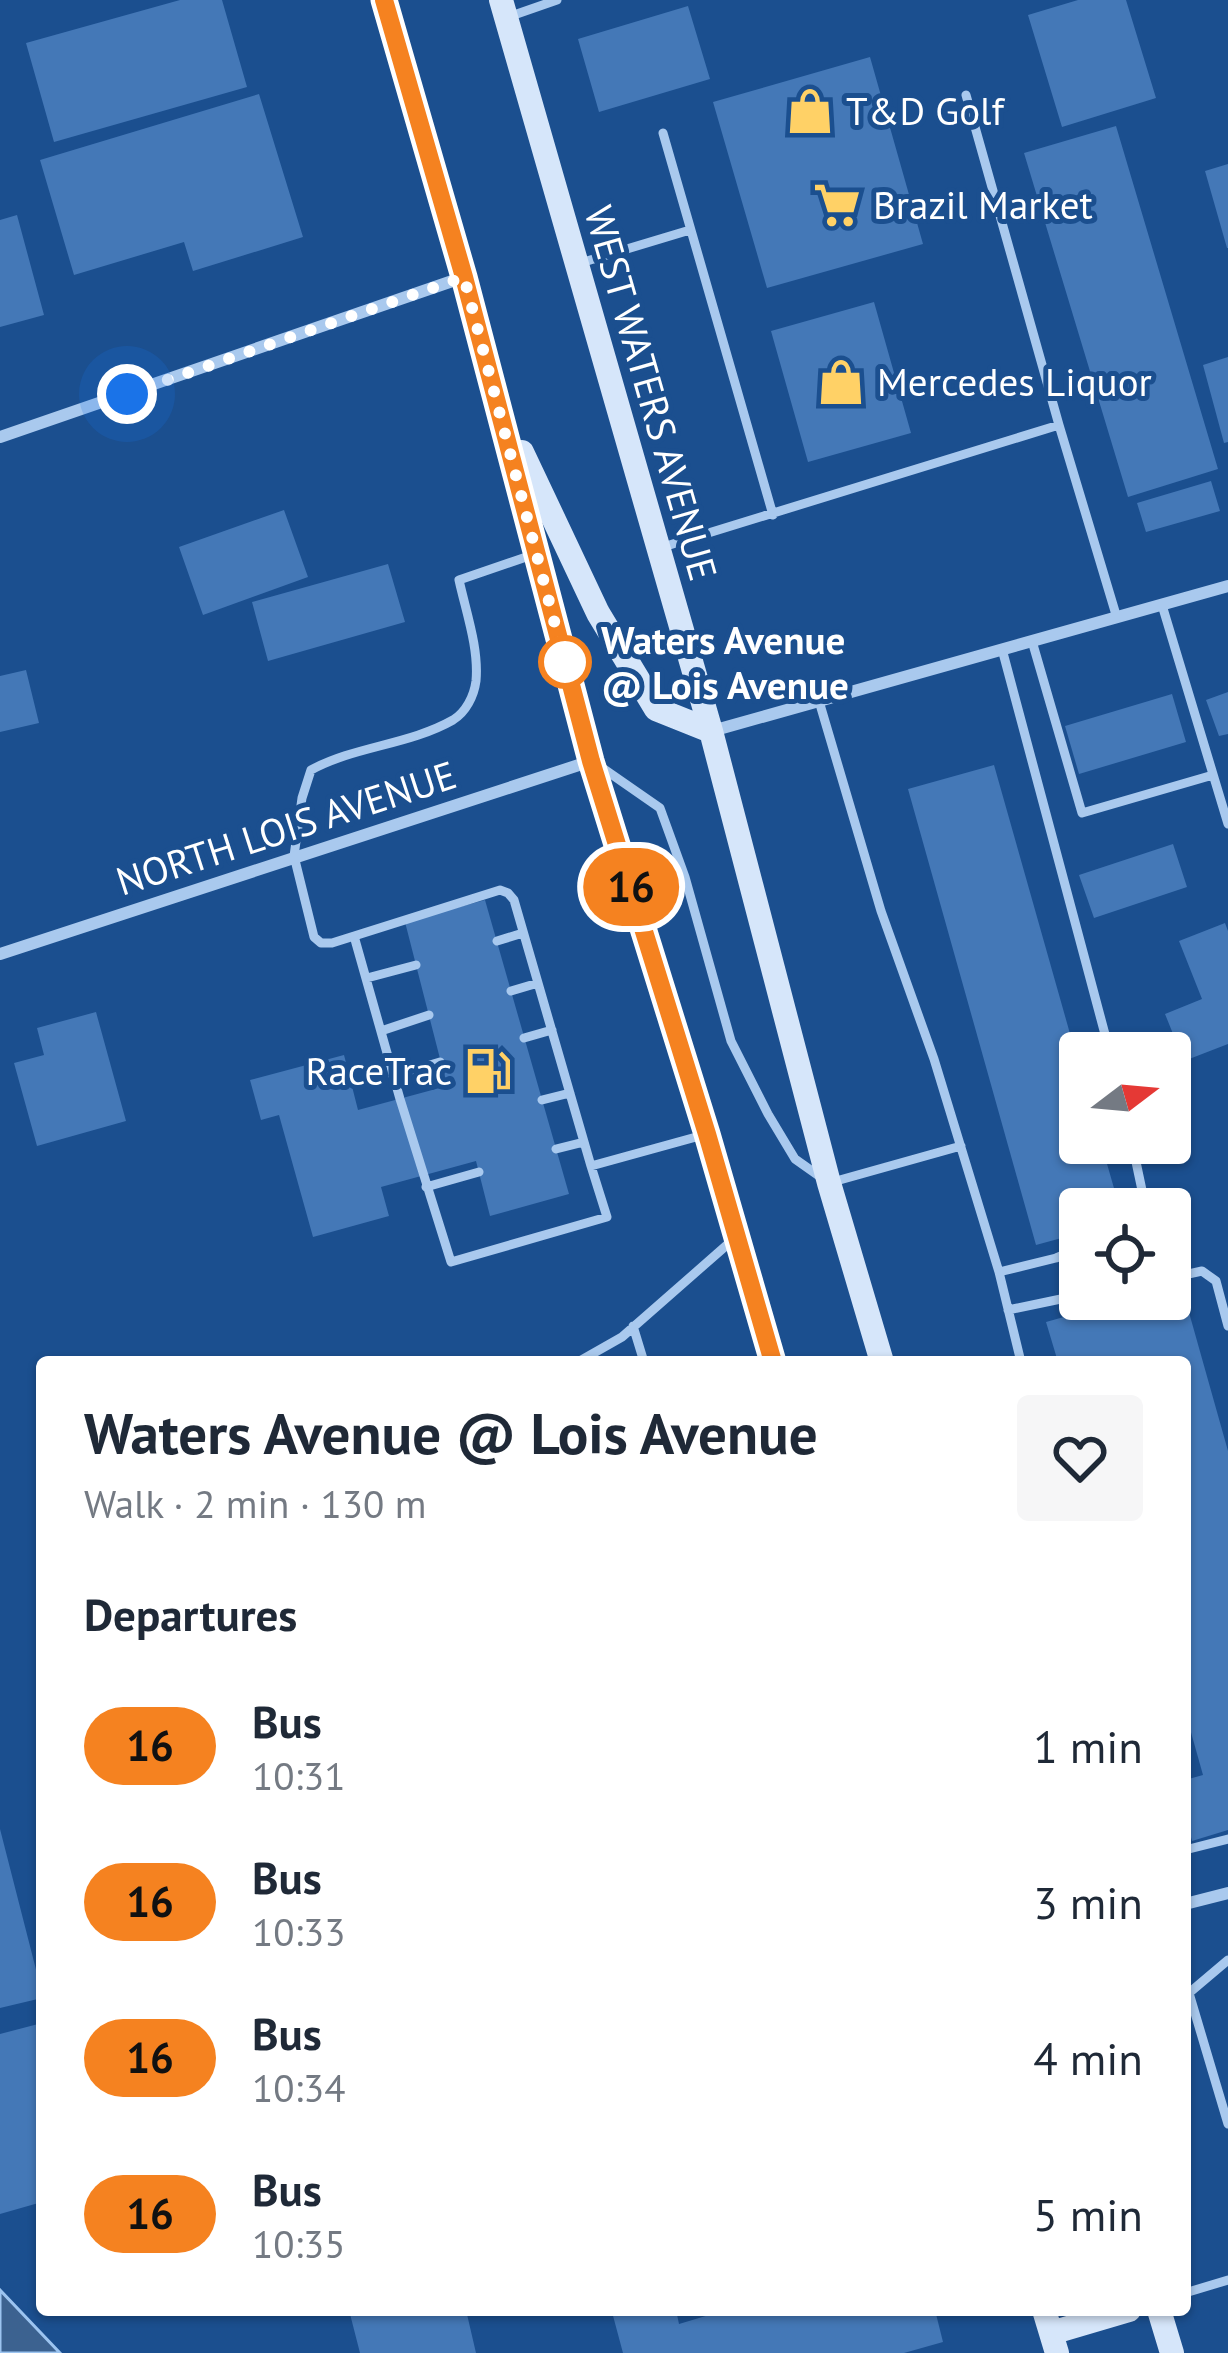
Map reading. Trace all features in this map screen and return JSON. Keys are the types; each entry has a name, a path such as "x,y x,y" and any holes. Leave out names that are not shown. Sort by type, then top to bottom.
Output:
{"main road":[{"path":"384,0 464,277 591,761 771,1356"},
{"name":"WEST WATERS AVENUE","path":"503,9 711,731 829,1183 880,1356"},
{"path":"495,396 598,614 656,709 711,731"},
{"path":"1051,2332 1108,2316"},
{"path":"1161,2316 1172,2353"}],"street":[{"path":"0,437 464,277"},
{"path":"711,731 1228,586"},
{"name":"NORTH LOIS AVENUE","path":"0,954 591,761"},
{"path":"1191,1902 1228,1893"}],"lane":[{"path":"503,9 557,0"},
{"path":"966,95 1118,618"},
{"path":"662,133 773,515"},
{"path":"577,264 691,230"},
{"path":"658,549 1059,425"},
{"path":"354,936 451,1262 607,1216 514,900 508,893 500,890 321,943 314,937 294,856 311,770 456,718 470,703 476,657 458,580 537,553"},
{"path":"1162,605 1228,824"},
{"path":"1032,641 1082,813 1213,775"},
{"path":"1002,650 1104,1032"},
{"path":"819,701 881,911 934,1059 1020,1356"},
{"path":"591,761 660,808 685,877 731,1041 795,1159 829,1183 961,1147"},
{"path":"496,941 523,934"},
{"path":"367,978 416,965"},
{"path":"511,991 538,983"},
{"path":"381,1031 429,1016"},
{"path":"524,1038 552,1030"},
{"path":"393,1076 440,1061"},
{"path":"542,1100 570,1093"},
{"path":"591,1166 707,1134"},
{"path":"556,1149 584,1142"},
{"path":"426,1187 478,1172"},
{"path":"589,1356 622,1337 736,1237"},
{"path":"999,1272 1059,1257"},
{"path":"1191,1273 1202,1271 1216,1281 1228,1326"},
{"path":"1008,1310 1059,1299"},
{"path":"633,1326 642,1356"},
{"path":"1191,1848 1228,1839"},
{"path":"1191,1992 1228,1960"},
{"path":"1191,1996 1228,2124"},
{"path":"1191,2291 1228,2280"}],"water":[{"path":"0,2290 60,2353 0,2353"}],"building":[{"path":"180,0 222,0 247,87 54,142 26,43"},
{"path":"1078,0 1126,0 1156,98 1062,127 1028,15"},
{"path":"688,6 710,79 599,112 578,39"},
{"path":"870,57 923,244 767,288 713,102"},
{"path":"259,94 303,237 193,271 184,242 74,275 40,160"},
{"path":"1116,126 1218,469 1128,497 1024,153"},
{"path":"1228,164 1228,248 1227,248 1205,171"},
{"path":"17,215 44,315 0,327 0,220"},
{"name":"Mercedes Liquor","path":"874,302 911,433 808,462 771,331"},
{"path":"1228,357 1228,442 1224,443 1203,365"},
{"path":"1211,481 1220,511 1146,532 1137,503"},
{"path":"284,510 308,577 203,615 179,547"},
{"path":"388,564 405,622 268,661 252,602"},
{"path":"26,670 39,723 0,732 0,676"},
{"path":"1228,692 1228,734 1219,736 1206,700"},
{"path":"1172,694 1186,742 1079,774 1065,726"},
{"path":"994,765 1070,1032 1059,1032 1059,1164 1107,1164 1114,1188 1059,1188 1059,1239 1036,1245 908,789"},
{"path":"1173,844 1187,887 1094,918 1079,875"},
{"name":"RaceTrac","path":"485,900 569,1194 490,1216 476,1161 381,1187 389,1216 313,1237 279,1115 261,1120 250,1080 344,1055 358,1110 447,1086 405,922"},
{"path":"1225,923 1228,931 1228,1044 1191,1058 1191,1032 1172,1032 1165,1014 1202,999 1179,941"},
{"path":"96,1012 126,1121 37,1146 14,1063 44,1055 37,1028"},
{"path":"1191,1320 1228,1451 1228,1830 1192,1841 1191,1837 1191,1778 1203,1775 1191,1732 1191,1356 1056,1356 1046,1322"},
{"path":"0,1829 36,1970 36,1999 0,2008"},
{"path":"36,2025 36,2204 0,2214 0,2034"},
{"path":"351,2316 467,2316 476,2353 360,2353"},
{"path":"613,2316 677,2316 679,2324 706,2316 936,2316 943,2342 904,2353 623,2353"}],"bus line":[{"name":"16","path":"384,0 464,277 591,761 771,1356"}],"place":[{"name":"T&D Golf","path":"810,111"},
{"name":"Brazil Market","path":"837,205"},
{"name":"Mercedes Liquor","path":"841,382"},
{"name":"Waters Avenue @ Lois Avenue","path":"565,662"},
{"name":"RaceTrac","path":"488,1071"}],"route":[{"path":"127,394 464,277 569,678 565,662"}]}
